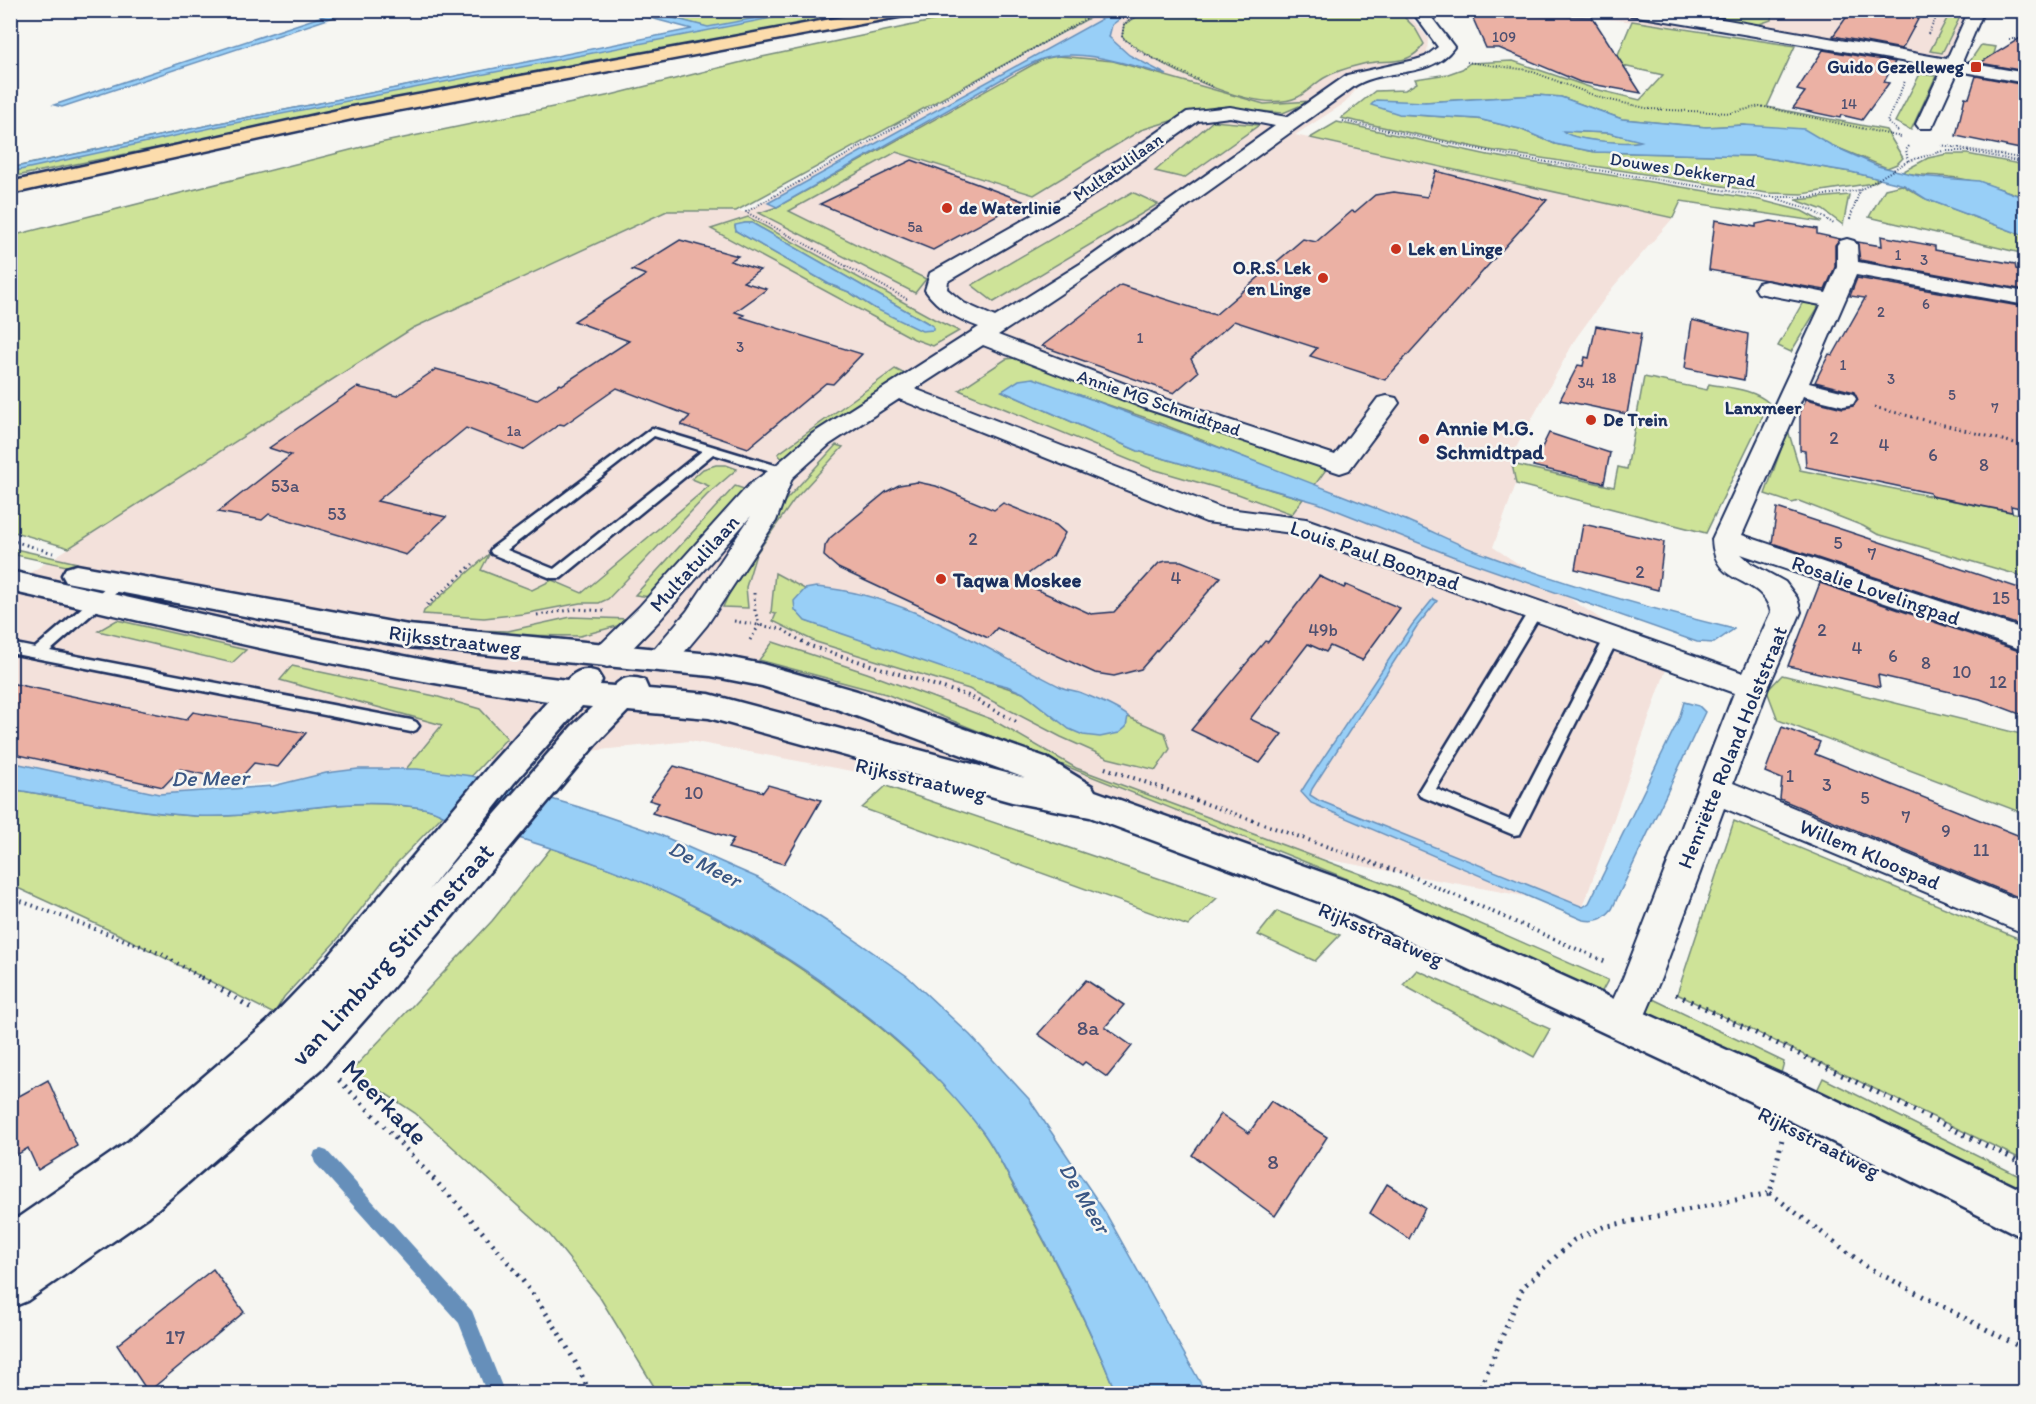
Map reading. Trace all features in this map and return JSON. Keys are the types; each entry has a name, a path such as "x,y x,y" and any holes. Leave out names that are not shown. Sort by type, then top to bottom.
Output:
{"main road":[{"path":"10,188 352,113 909,10"},
{"path":"196,166 737,43"}],"street":[{"path":"1418,10 1446,46 1443,53 1436,58"},
{"path":"1631,10 2025,78"},
{"path":"1925,124 1977,10"},
{"name":"Multatulilaan","path":"607,656 649,614 758,491 784,472 821,439 1088,268 1288,123 1365,73 1421,64 1436,58"},
{"name":"Multatulilaan","path":"988,331 943,299 936,290 938,278 1072,200 1193,116 1230,112 1288,123"},
{"path":"1726,539 1834,301 1847,256 2025,299"},
{"path":"1766,288 1834,301"},
{"name":"Annie MG Schmidtpad","path":"988,331 1153,403 1340,465 1386,403"},
{"path":"1794,387 1844,399"},
{"name":"Louis Paul Boonpad","path":"897,390 1216,516 1296,525 1752,688"},
{"name":"Multatulilaan","path":"660,660 697,618 762,521 784,472"},
{"name":"Rosalie Lovelingpad","path":"1726,539 2025,641"},
{"name":"Henriëtte Roland Holststraat","path":"1623,1022 1715,790 1752,688 1786,612 1781,593 1773,586 1736,568 1729,560 1725,552 1726,539"},
{"name":"Rijksstraatweg","path":"10,562 276,642 455,676 573,694 709,706 1012,789 1093,804 1364,903 1794,1101 2025,1216"},
{"name":"Rijksstraatweg","path":"10,581 108,592 408,636 732,669 845,699 1033,766 1093,804"},
{"name":"van Limburg Stirumstraat","path":"472,838 502,774 607,656"},
{"name":"van Limburg Stirumstraat","path":"10,1284 132,1202 294,1046 334,979 472,838 542,782 584,735 660,660"},
{"name":"Willem Kloospad","path":"1715,790 2025,919"},
{"name":"van Limburg Stirumstraat","path":"10,1251 145,1156 294,1046"}],"lane":[{"path":"711,450 556,575 497,550 652,432 784,472"},
{"path":"37,654 108,592"},
{"path":"1536,610 1426,792 1514,829 1612,637"},
{"path":"10,648 411,726"}],"path":[{"path":"908,299 746,212 1101,10"},
{"path":"1147,10 1124,24 1122,37 1140,52 1214,88"},
{"path":"2008,39 2025,39"},
{"path":"1436,58 1528,70 1601,98 1650,109 1731,113 1760,106 1908,139"},
{"name":"Douwes Dekkerpad","path":"1340,120 1516,157 1766,197 1827,196 1860,190 1917,157 1943,151 1968,151 2025,161"},
{"path":"1937,144 2025,161"},
{"path":"1766,197 1800,205 1822,214 1835,225"},
{"path":"1844,399 2025,446"},
{"path":"421,611 486,553 497,550"},
{"name":"Meerkade","path":"10,897 162,954 245,1002 294,1046 334,1075 389,1129 521,1275 580,1365 590,1394"},
{"path":"1770,1193 1803,1058"},
{"path":"1478,1394 1523,1287 1574,1240 1603,1227 1770,1193 1867,1267 2025,1350"}],"shaded area":[{"path":"1103,11 1406,11 1428,38 1427,54 1363,81 1345,103 1295,135 1673,218 1613,287 1576,338 1511,457 1516,484 1493,547 1668,664 1583,907 690,741 159,794 11,762 11,585 413,328 668,211 746,212"},
{"path":"1535,11 1972,11 1943,70 1726,32"}],"green space":[{"path":"984,10 1102,11 736,211 667,211 413,328 69,548 11,531 11,236 370,145 611,95 762,57"},
{"path":"646,11 892,11 756,37 595,60 11,177 10,168 214,124 706,27"},
{"path":"1147,11 1398,11 1415,28 1424,44 1418,52 1397,61 1372,62 1333,73 1298,97 1279,101 1257,100 1206,85 1157,61 1122,37 1124,24"},
{"path":"1651,11 1772,11 1771,20 1751,27"},
{"path":"1951,11 1963,11 1942,53 1930,51"},
{"path":"1632,21 1795,46 1767,107 1886,130 1903,158 1897,164 1887,168 1831,145 1744,125 1706,127 1622,119 1561,97 1536,95 1425,102 1399,114 1478,119 1520,129 1555,144 1595,152 1755,156 1880,179 1873,183 1802,194 1767,193 1489,150 1341,118 1375,91 1405,90 1417,83 1415,79 1448,74 1470,63 1513,61 1595,89 1640,100 1663,75 1614,64"},
{"path":"1981,45 1996,47 1991,64 2025,72 2025,75 1968,64"},
{"path":"1058,56 1113,61 1264,104 1311,101 1283,113 1217,107 1141,130 1034,195 896,152 789,211 926,279 915,293 759,213 777,207 1043,59"},
{"path":"1920,74 1936,76 1911,130 1895,122"},
{"path":"1213,121 1259,125 1184,178 1155,171"},
{"path":"1337,122 1488,155 1760,200 1802,211 1822,222 1681,201 1673,218 1310,138"},
{"path":"1562,131 1609,133 1643,141 1625,143 1601,141 1578,137"},
{"path":"1947,154 1967,154 2025,165 2025,198 1967,180 1902,172 1928,158"},
{"path":"1902,185 1924,198 2025,236 2025,254 1869,217 1885,189"},
{"path":"1132,192 1158,204 994,302 972,285"},
{"path":"1849,195 1843,225 1823,210 1796,200"},
{"path":"748,217 959,331 933,346 914,339 711,229","holes":["752,223 933,326 874,308 736,231 735,226"]},
{"path":"1803,302 1819,306 1791,352 1778,346"},
{"path":"1015,358 1326,468 1325,471 1314,486 1155,421 1033,379 1002,391 1138,451 1303,499 1292,514 1238,494 1149,468 959,390 1006,359"},
{"path":"895,369 905,374 783,460 778,454"},
{"path":"1644,377 1707,390 1709,384 1733,388 1749,392 1769,403 1706,533 1516,484 1512,464 1614,487 1618,467 1627,469"},
{"path":"1788,430 1800,470 2025,515 2025,577 1877,534 1863,526 1799,501 1792,503 1765,494"},
{"path":"836,445 843,447 794,500 756,554 746,587 748,608 723,607 747,554 784,502"},
{"path":"726,465 737,469 707,495 608,599 599,603 580,603 523,614 484,618 423,614 490,553 481,570 532,590 552,580 582,593 709,486 692,479 703,469"},
{"path":"735,486 747,490 650,597 635,595"},
{"path":"11,548 77,563 80,569 11,554"},
{"path":"775,573 805,589 796,610 806,621 1023,693 1067,727 1128,717 1165,733 1170,749 1156,770 1108,758 1061,737 969,689 816,642 773,621 776,614 771,613"},
{"path":"571,617 629,619 617,626 580,636 490,635 400,628 369,619 470,630 508,631"},
{"path":"117,620 246,650 232,663 98,631"},
{"path":"773,642 867,673 991,719 1076,768 1401,889 1608,980 1601,993 1370,888 886,694 759,660"},
{"path":"292,666 435,696 480,709 507,738 470,778 406,769 442,725 280,680"},
{"path":"1782,675 2025,735 2025,814 1778,720 1767,691"},
{"path":"886,786 1217,898 1188,926 862,808"},
{"path":"10,789 126,808 195,816 246,815 348,804 399,805 432,810 443,815 397,863 336,941 284,997 274,1014 120,935 11,885"},
{"path":"1734,821 2025,941 2025,1161 1677,994"},
{"path":"551,848 649,884 750,937 845,1000 875,1023 937,1078 967,1111 994,1149 1071,1294 1116,1393 658,1393 599,1296 549,1234 415,1113 351,1071 492,921"},
{"path":"1277,911 1340,935 1315,961 1258,935"},
{"path":"1417,970 1550,1029 1534,1057 1403,985"},
{"path":"1653,999 1784,1062 1779,1081 1646,1014"},
{"path":"1823,1078 2025,1179 2025,1204 1812,1101"}],"water":[{"path":"338,11 352,11 62,107 54,105"},
{"path":"624,11 646,11 708,27 793,11 807,11 220,126 11,172 11,168 214,124 692,29"},
{"path":"1116,11 1130,11 1112,25 1109,37 1129,55 1167,75 1089,56 1057,56 1042,59 1016,71 777,207 768,203"},
{"path":"1536,95 1561,97 1622,119 1706,127 1744,125 1804,129 1831,145 1878,166 1919,176 1979,181 2025,198 2025,236 1926,199 1904,185 1851,172 1755,156 1595,152 1555,144 1520,129 1478,119 1399,114 1371,105 1376,100 1425,102","holes":["1563,131 1609,133 1641,141 1600,141 1577,137"]},
{"path":"752,223 933,326 933,330 922,331 874,308 736,231 735,225"},
{"path":"1033,378 1408,521 1505,562 1602,594 1734,629 1714,643 1697,642 1452,556 1318,503 1138,451 1002,391 1019,380"},
{"path":"816,587 849,592 913,611 1061,687 1104,702 1128,716 1126,727 1119,733 1100,737 1083,735 1069,729 1023,693 1007,686 963,675 805,621 795,610 794,601 805,589"},
{"path":"1433,599 1437,601 1417,626 1310,795 1583,907 1589,903 1679,719 1684,702 1699,706 1705,712 1612,909 1606,916 1592,921 1583,920 1311,803 1301,792 1412,625"},
{"name":"De Meer","path":"10,762 159,794 273,786 326,773 358,769 417,769 472,776 579,807 658,834 758,878 842,931 907,976 970,1035 1029,1099 1105,1212 1206,1393 1116,1393 1059,1269 997,1155 982,1131 949,1092 912,1055 830,987 785,957 693,905 597,864 427,809 399,805 348,804 246,815 195,816 149,812 11,789"}],"building":[{"path":"1858,10 1923,10 1902,49 1833,36 1848,15"},
{"path":"1471,14 1592,17 1641,93 1580,82 1499,48 1486,48"},
{"path":"2025,35 2025,71 1980,63"},
{"path":"1823,50 1895,62 1884,82 1889,83 1862,120 1793,108 1805,92 1797,90"},
{"path":"1976,76 2025,85 2025,150 1956,136 1965,97 1969,98"},
{"path":"912,160 1023,201 933,250 820,204"},
{"path":"1436,171 1547,200 1385,380 1310,356 1317,348 1234,321 1191,359 1198,372 1174,393 1042,346 1121,285 1215,315 1303,239 1316,242 1352,211 1355,212 1375,195 1394,192 1427,197"},
{"path":"1715,220 1756,227 1756,224 1771,221 1817,229 1817,234 1840,239 1835,245 1835,267 1825,290 1709,270"},
{"path":"1881,236 1935,246 1935,250 2015,264 2016,269 2025,271 2025,290 1860,260 1857,242 1882,246"},
{"path":"680,240 738,256 730,261 760,270 743,282 767,289 735,312 744,315 741,317 862,354 833,384 826,383 748,448 681,425 690,416 617,388 523,450 466,428 377,501 446,517 406,555 269,514 262,520 218,512 291,455 269,448 357,387 397,396 436,369 491,384 536,400 560,384 562,385 629,341 574,321 646,275 632,270"},
{"path":"1857,278 2025,307 2025,509 2011,506 2012,512 1806,467 1805,451 1800,450 1800,413 1806,399 1843,408 1853,406 1858,400 1854,392 1815,382 1829,354 1833,355 1865,298 1850,296"},
{"path":"1692,320 1748,334 1744,380 1685,368"},
{"path":"1596,326 1641,334 1627,414 1560,400 1578,365 1583,366 1585,357 1589,358"},
{"path":"1549,433 1610,453 1604,483 1533,466"},
{"name":"Taqwa Moskee","path":"917,482 936,486 994,510 1003,503 1056,525 1065,533 1053,556 1018,581 1091,614 1114,612 1159,563 1166,561 1181,561 1221,577 1141,669 1114,676 1095,673 997,628 988,638 838,568 824,556 825,546 830,538 886,492 899,485"},
{"path":"1777,508 2025,590 2025,627 1772,543"},
{"path":"1583,524 1664,542 1658,590 1575,569"},
{"path":"1319,576 1344,588 1346,585 1400,608 1362,660 1330,646 1326,652 1308,644 1250,719 1282,734 1260,763 1191,730 1265,641 1268,642"},
{"path":"1820,583 2025,653 2025,716 1980,699 1878,675 1880,687 1788,666"},
{"path":"10,683 186,720 193,712 306,733 278,767 254,763 237,782 180,769 163,787 10,753"},
{"path":"1782,727 1820,742 1815,754 2025,838 2025,900 1780,799 1782,779 1765,772"},
{"path":"674,766 763,792 768,785 821,800 784,864 728,848 734,839 652,813 659,803 649,800"},
{"path":"1086,980 1124,1005 1105,1027 1132,1046 1107,1077 1085,1062 1082,1065 1038,1034"},
{"path":"48,1080 77,1146 38,1170 28,1148 10,1159 10,1101"},
{"path":"1271,1101 1327,1137 1275,1216 1192,1155 1221,1114 1249,1133"},
{"path":"1387,1184 1425,1208 1409,1239 1370,1213"},
{"path":"213,1269 244,1312 148,1392 117,1345"}],"waterway":[{"path":"321,1157 466,1317 496,1394"}],"place":[{"name":"Guido Gezelleweg","path":"1976,67"},
{"name":"de Waterlinie","path":"947,208"},
{"name":"Lek en Linge","path":"1396,249"},
{"name":"O.R.S. Lek en Linge","path":"1323,278"},
{"name":"De Trein","path":"1591,420"},
{"name":"Annie M.G. Schmidtpad","path":"1424,439"},
{"name":"Taqwa Moskee","path":"941,579"}],"district":[{"name":"Lanxmeer","path":"1763,408"}]}
